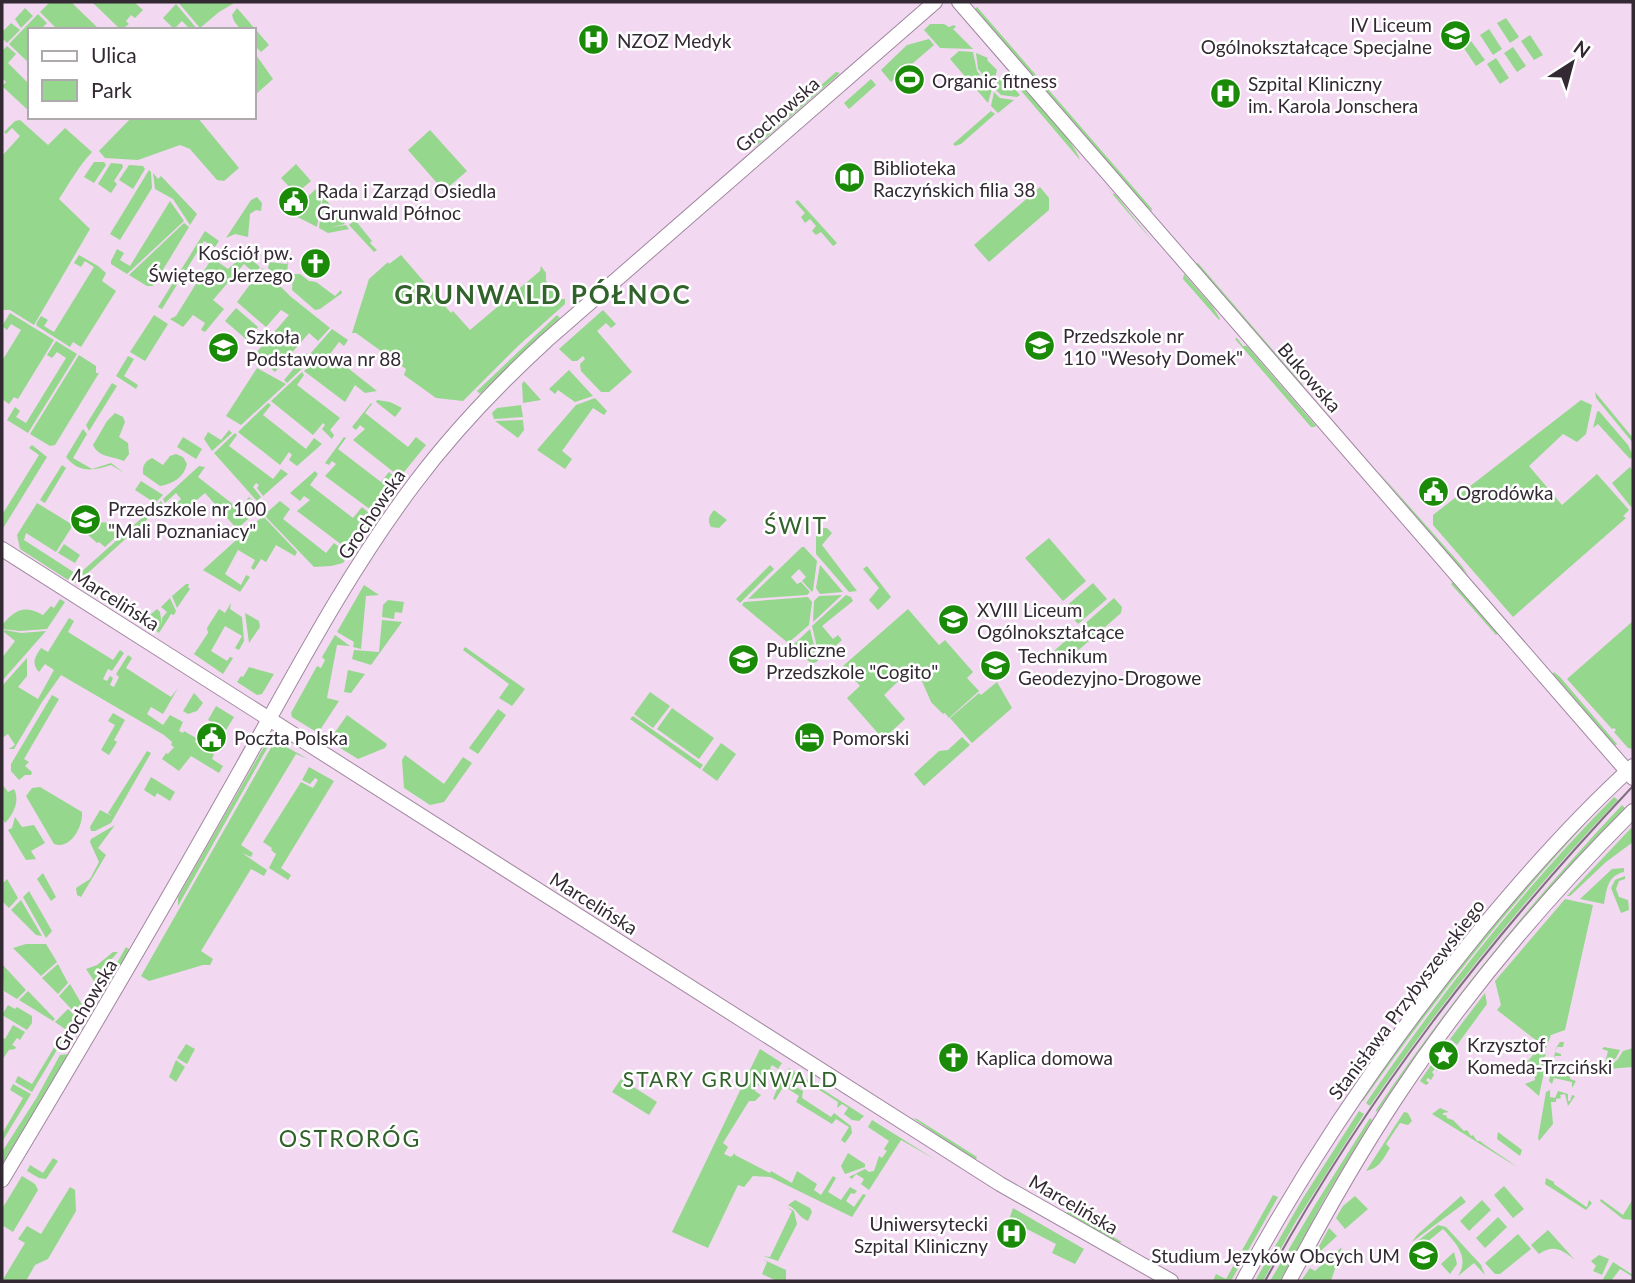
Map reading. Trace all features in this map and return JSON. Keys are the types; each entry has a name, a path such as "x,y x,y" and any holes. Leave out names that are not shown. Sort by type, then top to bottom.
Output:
{"street":[{"name":"Grochowska","path":"2,1180 114,995 337,601 378,534 424,472 476,410 547,340 935,2"},
{"name":"Bukowska","path":"959,2 1631,772"},
{"name":"Marcelińska","path":"2,550 1000,1184 1171,1281"},
{"name":"Stanisława Przybyszewskiego","path":"1243,1281 1320,1150 1415,1013 1515,889 1578,819 1631,772"},
{"path":"1289,1281 1362,1150 1433,1046 1511,946 1633,811"}],"green space":[{"path":"50,2 71,2 98,28 56,28 40,12"},
{"path":"92,2 134,2 143,10 135,18 131,15 126,21 129,24 119,28"},
{"path":"178,2 236,2 200,28"},
{"path":"176,4 196,28 189,28 182,21 173,28 163,18"},
{"path":"977,7 1152,211 1141,202 975,9"},
{"path":"25,8 33,16 21,28 15,19"},
{"path":"237,8 254,28 239,28 232,15"},
{"path":"38,14 47,23 42,28 28,28 28,62 9,44"},
{"path":"1506,18 1519,37 1510,43 1497,23"},
{"path":"11,23 20,30 7,43 2,38 2,32"},
{"path":"930,24 944,24 949,27 954,25 956,27 953,29 973,49 940,48 924,30"},
{"path":"1489,29 1502,49 1493,55 1480,35"},
{"path":"256,30 269,45 261,52 256,47"},
{"path":"1530,35 1543,55 1534,60 1521,41"},
{"path":"929,39 934,45 891,82 881,70 907,45"},
{"path":"1471,41 1485,60 1476,66 1463,47"},
{"path":"7,46 16,54 8,63 28,83 28,110 2,86 6,82 2,78 2,51"},
{"path":"1513,47 1526,66 1517,72 1504,53"},
{"path":"959,51 973,52 977,71 992,89 988,103 950,59"},
{"path":"976,53 988,58 997,70 993,86 978,69"},
{"path":"256,55 273,79 256,94"},
{"path":"1496,58 1509,78 1500,84 1487,64"},
{"path":"836,72 840,73 755,147 753,145"},
{"path":"1003,76 1020,95 1001,95 995,89 999,77 999,80 1003,79"},
{"path":"871,79 876,85 849,109 844,103"},
{"path":"1011,79 1051,118 1070,141 1080,160"},
{"path":"994,92 1000,98 1014,100 998,113 991,106"},
{"path":"991,111 995,114 961,144 953,144"},
{"path":"130,119 199,119 239,168 224,181 217,180 190,149 180,145 138,160 105,158 99,151"},
{"path":"20,120 48,145 65,128 92,152 59,199 90,229 34,325 10,310 2,310 2,156 20,136 12,128 6,134 4,132 15,121"},
{"path":"430,130 467,171 444,191 408,150"},
{"path":"94,162 104,162 106,165 94,183 84,177"},
{"path":"111,163 122,164 123,167 114,181 117,184 111,193 98,184"},
{"path":"296,164 311,181 296,194 281,178"},
{"path":"129,165 143,166 145,169 133,189 119,180"},
{"path":"149,170 152,188 120,240 110,234"},
{"path":"153,173 158,179 161,176 197,214 190,225 173,199 155,189"},
{"path":"1040,187 1049,198 1049,210 989,262 974,245"},
{"path":"317,188 322,194 317,227 290,213"},
{"path":"1112,194 1115,194 1154,243"},
{"path":"323,196 345,224 331,227 346,225 349,229 328,233 319,228"},
{"path":"257,197 262,203 261,211 256,210 250,214 248,237 235,234 226,238 251,200"},
{"path":"798,200 837,243 833,246 821,232 816,235 812,231 816,226 810,219 805,223 801,217 805,213 795,202"},
{"path":"170,201 184,221 127,274 111,264 117,249 124,253 120,260 130,266"},
{"path":"355,220 372,241 370,243 377,250 374,252 349,225"},
{"path":"184,223 189,227 153,286 147,286 129,275"},
{"path":"205,231 219,241 215,247 204,241 162,309 158,307"},
{"path":"245,254 260,267 255,274 244,264 213,300 224,309 205,332 201,330 205,323 193,315 183,327 170,319 176,316 212,258 228,269"},
{"path":"79,255 106,273 102,281 116,291 81,347 73,342 70,347 36,324 41,316 48,320 44,326 54,332 94,267 85,261 81,267 74,263"},
{"path":"401,255 451,313 453,311 470,330 540,271 541,266 546,273 546,281 561,299 565,299 565,304 463,401 436,398 404,375 406,369 356,333 352,333 369,279 388,262 389,264"},
{"path":"288,259 287,283 284,283 268,268 269,262 287,264"},
{"path":"1198,263 1303,385 1302,386 1195,265"},
{"path":"262,268 290,296 330,328 318,341 309,333 275,372 255,354 289,315 281,310 266,327 237,302"},
{"path":"293,274 300,274 309,281 316,282 335,296 341,290 342,293 315,310 292,290"},
{"path":"1184,274 1213,307 1219,320 1183,279"},
{"path":"236,308 258,327 247,340 225,321"},
{"path":"603,310 616,324 611,328 606,323 597,331 632,372 609,392 601,392 581,371 580,364 585,359 583,356 572,361 559,349"},
{"path":"10,313 54,340 18,399 14,397 9,404 2,399 2,361 21,330 11,324 7,330 2,326"},
{"path":"154,315 168,324 145,361 130,352"},
{"path":"557,315 560,318 480,394 477,391"},
{"path":"332,329 348,340 344,346 339,342 330,354 377,391 365,393 355,385 345,402 304,371 312,363 310,354"},
{"path":"1237,338 1316,426 1311,427 1235,339"},
{"path":"56,341 77,354 28,433 7,420 15,407 20,411 16,417 26,423 66,358 57,352 52,358 47,355"},
{"path":"307,353 308,363 287,383 284,380"},
{"path":"79,355 96,366 96,373 99,373 55,445 50,446 30,434"},
{"path":"128,356 134,359 124,376 138,385 136,389 116,376"},
{"path":"257,368 286,384 241,425 226,416"},
{"path":"569,370 593,396 575,402 558,390 555,394 549,389"},
{"path":"302,372 304,375 297,385 340,418 330,430 334,435 332,439 322,429 325,425 323,423 313,435 271,401"},
{"path":"524,381 541,400 523,403"},
{"path":"112,383 117,386 89,431 86,425"},
{"path":"1595,392 1633,438 1633,443 1596,398"},
{"path":"595,398 607,411 604,415 593,408 562,451 572,459 565,469 537,450 576,405"},
{"path":"377,400 402,408 395,417 376,402"},
{"path":"1581,400 1592,405 1586,434 1577,442 1563,434 1529,466 1562,505 1597,474 1629,510 1623,516 1626,518 1513,617 1433,525 1433,515"},
{"path":"268,403 271,405 263,415 306,449 314,438 322,444 297,466 289,460 292,455 289,452 280,465 238,432"},
{"path":"371,403 365,413 408,447 416,437 426,445 400,477 353,440 365,429 360,425 356,430 352,427"},
{"path":"521,405 523,417 494,419 492,413 497,408"},
{"path":"1599,411 1628,445 1633,456 1630,459 1598,424 1593,428"},
{"path":"115,413 123,417 125,422 119,437 128,443 129,454 124,461 103,454 93,445"},
{"path":"523,420 524,430 518,438 495,421"},
{"path":"83,429 87,434 73,458 92,469 81,468 66,457"},
{"path":"229,430 232,433 212,451 204,439 208,432 221,440"},
{"path":"235,433 237,435 229,446 273,479 281,469 288,474 263,496 256,483 253,487 261,497 257,501 214,453"},
{"path":"183,437 202,449 196,459 177,447"},
{"path":"344,437 346,438 338,449 381,482 389,472 398,479 375,513 325,476 336,464 332,461 329,465 325,463"},
{"path":"32,445 47,457 2,530 2,515 39,455 29,448"},
{"path":"176,454 183,457 187,464 181,476 173,482 160,486 143,474 144,466 150,459 163,465 170,456"},
{"path":"111,463 124,473 111,465 92,469"},
{"path":"62,465 66,468 45,503 40,500"},
{"path":"199,466 205,467 198,477 239,509 249,497 256,504 257,511 237,529 205,493 179,515 181,511 175,505 181,499 176,493 165,503 163,499"},
{"path":"1630,467 1633,471 1631,507 1612,483"},
{"path":"1377,470 1462,566 1468,575 1446,553"},
{"path":"315,471 318,474 310,485 353,518 362,507 372,516 350,551 297,511 310,500 304,496 300,501 290,493"},
{"path":"141,481 163,495 155,503 135,490"},
{"path":"161,501 163,505 79,581 71,581"},
{"path":"280,501 290,509 283,519 326,553 334,543 348,554 343,563 314,567 264,515"},
{"path":"37,503 73,525 56,552 26,533 24,540 75,573 68,580 20,549 17,535"},
{"path":"714,510 727,520 719,528 711,527 709,522"},
{"path":"263,516 297,552 295,556 276,545 266,562 261,559 254,570 251,568 255,560 238,550 225,574 241,585 246,575 250,577 240,592 203,570"},
{"path":"78,521 113,523 121,532 105,547 76,524"},
{"path":"822,528 827,528 832,533 822,545 857,591 849,592 816,554 816,534"},
{"path":"1049,538 1086,581 1063,601 1025,558"},
{"path":"64,544 80,555 75,563 58,553"},
{"path":"802,547 817,561 812,592 802,581 806,577 799,569 791,577 797,584 801,582 810,592 807,595 748,599"},
{"path":"770,565 774,569 740,603 736,599"},
{"path":"820,565 843,592 820,594 816,588"},
{"path":"867,566 891,597 878,610 869,600 879,588 863,569"},
{"path":"1453,582 1498,633 1496,635 1451,584"},
{"path":"1093,583 1107,599 1078,624 1064,608"},
{"path":"189,584 190,589 177,608 172,596"},
{"path":"364,585 379,595 366,596 361,649 353,647 354,642 337,632"},
{"path":"842,595 813,622 814,601 819,596"},
{"path":"846,595 853,601 822,626 833,639 838,635 842,640 820,660 812,626"},
{"path":"808,597 812,602 809,625 788,643 742,605 744,602"},
{"path":"170,598 176,611 174,615 171,614 159,633 143,621 157,609 162,626 162,618 167,612 161,607"},
{"path":"1114,598 1122,607 1121,613 1066,661 1061,661 1054,651"},
{"path":"60,599 65,602 47,629 2,629 2,625 16,612 31,610 43,615 51,606 54,608"},
{"path":"388,600 404,602 402,613 395,612 394,619 382,617 383,605"},
{"path":"231,603 230,609 242,617 244,641 239,650 235,648 242,636 225,626 211,651 227,661 230,657 233,658 223,674 194,654 219,609 225,613"},
{"path":"908,609 939,645 945,640 973,672 967,678 979,691 949,718 931,702 915,665 884,695 905,719 883,739 847,698 860,686 843,666"},
{"path":"245,613 259,621 260,627 249,643"},
{"path":"69,618 74,621 68,632 113,660 120,650 124,653 112,671 108,669 103,679 107,681 110,676 113,678 110,685 114,687 119,677 116,674 128,655 132,658 126,668 171,697 178,688 163,714 151,707 147,714 163,725 170,715 183,722 179,731 196,738 195,742 214,754 212,759 223,766 219,773 191,756 179,771 162,759 174,747 164,735 61,675 14,749 9,749 15,745 8,734 2,738 2,686 27,658 27,676 18,687 38,699 54,670 45,664 39,672 35,666 36,657 41,648 48,652"},
{"path":"382,620 402,622 371,665 352,659 354,650 379,652"},
{"path":"1633,621 1633,749 1628,748 1614,732 1616,730 1612,729 1567,679"},
{"path":"810,629 818,661 812,664 794,648 794,644"},
{"path":"5,630 21,633 46,631 2,681 2,658 15,641 4,632 2,634"},
{"path":"335,635 350,646 337,645 327,698 339,701 318,733 292,717 291,713 317,666 321,668 325,660 322,657"},
{"path":"465,647 525,689 512,706 499,698 509,684 463,650"},
{"path":"249,667 274,674 262,694 257,695 237,682"},
{"path":"348,670 365,674 351,693 344,692"},
{"path":"1554,672 1617,744 1615,746 1553,674"},
{"path":"997,682 1012,708 972,743 950,718 979,693 981,695"},
{"path":"650,692 670,706 653,728 634,714"},
{"path":"194,693 203,703 197,711 188,714 183,711"},
{"path":"52,695 59,699 24,759 29,762 25,766 32,772 31,775 25,775 19,780 11,771 11,764"},
{"path":"216,706 234,717 226,730 208,720"},
{"path":"672,708 714,738 699,759 657,729"},
{"path":"498,709 506,715 478,754 469,748"},
{"path":"113,713 125,720 109,755 101,750 115,725 108,721"},
{"path":"347,715 387,744 385,748 358,759 329,741"},
{"path":"633,716 703,765 700,769 630,719"},
{"path":"962,737 970,745 924,786 914,774 939,751 948,750"},
{"path":"266,743 269,745 178,906 178,897"},
{"path":"721,743 736,754 717,781 702,770"},
{"path":"273,744 283,745 308,759 296,754 241,845 253,853 251,857 242,853 267,870 264,876 251,869 201,951 213,959 210,965 149,981 141,976"},
{"path":"147,751 151,753 111,823 91,831 90,827 100,810 112,816 108,813"},
{"path":"405,755 444,784 463,757 472,763 444,802 430,805 404,788 402,760"},
{"path":"309,767 334,781 281,868 291,875 288,880 269,868 276,854 263,842 301,782 313,788 318,780 315,778 310,784 302,780"},
{"path":"151,777 175,792 170,801 157,793 155,797 144,790"},
{"path":"2,784 8,792 14,789 16,798 13,811 5,823 2,818"},
{"path":"40,787 82,812 78,830 66,844 54,844 26,796 32,788"},
{"path":"1611,794 1482,944 1421,1021 1363,1101 1360,1100 1451,975 1519,892"},
{"path":"1614,797 1618,800 1519,911 1427,1026 1370,1106 1366,1103 1483,945 1546,869"},
{"path":"1622,805 1625,808 1525,916 1463,992 1377,1112 1376,1110 1433,1030 1493,953 1556,878"},
{"path":"15,817 22,827 34,825 45,843 31,851 36,859 26,860 8,830 12,828"},
{"path":"115,825 98,848 106,855 81,897 77,895 76,888 90,879 99,862 91,839"},
{"path":"1633,826 1633,842 1567,896"},
{"path":"1624,868 1624,872 1611,880 1604,904 1580,899 1612,869"},
{"path":"43,873 56,897 51,901 37,879"},
{"path":"1625,876 1616,889 1619,897 1628,900 1629,910 1621,913 1611,888 1615,880"},
{"path":"7,879 18,898 9,908 2,901 2,884"},
{"path":"29,891 52,931 46,938 23,897"},
{"path":"1565,899 1593,905 1565,1030 1551,1035 1546,1048 1497,1010 1501,1005 1495,981"},
{"path":"21,900 42,936 36,935 11,910"},
{"path":"26,944 46,944 57,962 41,976 13,948"},
{"path":"126,947 130,950 109,988 106,982"},
{"path":"113,952 118,952 110,961 112,962 101,982 94,981 86,969 97,965"},
{"path":"2,964 26,990 17,999 4,991"},
{"path":"58,964 68,983 58,994 42,978"},
{"path":"70,984 84,1008 78,1016 59,996"},
{"path":"28,991 55,1019 53,1021 19,1000"},
{"path":"1485,993 1487,1004 1457,1045 1450,1039"},
{"path":"8,1005 32,1016 32,1023 27,1030 2,1015"},
{"path":"68,1009 77,1018 69,1032 55,1022"},
{"path":"13,1025 25,1032 20,1040 17,1038 12,1045 15,1049 9,1050 2,1060 2,1037 5,1039"},
{"path":"61,1036 64,1038 32,1092 15,1082 18,1076 32,1084"},
{"path":"186,1044 195,1049 187,1064 177,1058"},
{"path":"1532,1045 1546,1055 1533,1072 1526,1072 1522,1070 1526,1064 1521,1060 1523,1058 1528,1061 1533,1055 1527,1051"},
{"path":"1604,1047 1620,1050 1616,1058 1598,1070 1599,1062 1605,1063 1608,1051 1602,1049"},
{"path":"1633,1048 1633,1067 1607,1069 1623,1051"},
{"path":"760,1049 782,1063 778,1069 772,1065 770,1068 775,1071 772,1078 766,1074 755,1091 761,1095 755,1101 749,1101 723,1143 728,1147 724,1154 731,1157 735,1153 792,1183 797,1171 817,1184 814,1190 821,1195 833,1176 836,1178 828,1192 841,1200 850,1187 857,1191 851,1193 846,1201 854,1207 863,1194 866,1195 852,1217 770,1177 753,1176 744,1187 738,1185 708,1248 672,1232"},
{"path":"1442,1049 1450,1054 1448,1056 1443,1053 1447,1058 1438,1064 1441,1067 1432,1072 1434,1075 1431,1080 1426,1080 1429,1083 1426,1085 1420,1081"},
{"path":"69,1054 2,1165 2,1152 60,1055"},
{"path":"1547,1058 1539,1096 1525,1084 1535,1080 1534,1073"},
{"path":"176,1060 185,1067 176,1082 169,1077"},
{"path":"1553,1061 1559,1063 1559,1067 1553,1066 1552,1070 1571,1073 1570,1079 1576,1081 1572,1088 1572,1082 1554,1078 1552,1084 1549,1081"},
{"path":"789,1068 864,1116 859,1121 852,1120 844,1114 848,1108 842,1104 837,1108 838,1102 807,1082 800,1085 785,1074"},
{"path":"621,1079 657,1102 649,1115 612,1092"},
{"path":"781,1079 803,1091 802,1098 831,1117 834,1113 851,1126 852,1133 845,1143 841,1140 849,1127 836,1119 832,1124 796,1102 799,1096 784,1086 775,1100 773,1099"},
{"path":"13,1084 31,1094 2,1142 2,1134 23,1098 10,1090"},
{"path":"1550,1090 1550,1097 1555,1098 1558,1091 1568,1094 1568,1101 1572,1095 1575,1096 1568,1106 1565,1094 1560,1095 1561,1098 1556,1099 1556,1102 1551,1102 1553,1124 1539,1141 1546,1092"},
{"path":"1440,1108 1449,1112 1443,1115 1517,1167 1432,1114"},
{"path":"1359,1111 1364,1114 1295,1223 1263,1281 1255,1281 1303,1198"},
{"path":"1404,1112 1408,1113 1412,1121 1408,1125 1400,1123 1386,1144 1390,1148 1383,1159 1375,1168 1366,1171"},
{"path":"913,1118 977,1157 975,1161"},
{"path":"1370,1118 1372,1120 1325,1198 1280,1281 1270,1281 1315,1205"},
{"path":"872,1120 936,1160 901,1140 869,1190 861,1184 864,1179 856,1174 852,1179 849,1177 865,1169 874,1171 879,1156 882,1158 887,1151 884,1149 889,1141 868,1127"},
{"path":"1498,1132 1522,1150 1520,1156 1497,1139"},
{"path":"848,1153 865,1164 865,1167 845,1174 841,1166"},
{"path":"53,1158 58,1161 46,1179 27,1171 30,1165 43,1173"},
{"path":"22,1176 35,1184 38,1190 13,1232 2,1225 2,1209"},
{"path":"1546,1178 1585,1206 1587,1207 1589,1200 1592,1203 1586,1210 1545,1184"},
{"path":"1504,1186 1524,1209 1513,1218 1494,1195"},
{"path":"70,1187 75,1190 76,1211 48,1259 35,1265 26,1281 2,1281 25,1243 18,1239 27,1226 41,1234"},
{"path":"1273,1195 1278,1197 1231,1281 1213,1281 1216,1274 1226,1279"},
{"path":"1355,1196 1368,1209 1345,1229 1336,1218 1343,1206"},
{"path":"1461,1196 1466,1202 1412,1242 1417,1235"},
{"path":"1601,1199 1623,1215 1633,1199 1633,1220 1623,1219 1600,1201"},
{"path":"795,1200 810,1208 812,1212 808,1221 788,1205"},
{"path":"1482,1200 1491,1210 1469,1231 1460,1221"},
{"path":"787,1207 794,1211 797,1224 778,1261 763,1256 770,1257 792,1211"},
{"path":"1013,1208 1084,1249 1075,1264 1052,1253 1056,1244 1009,1220"},
{"path":"1068,1211 1122,1242 1118,1243 1066,1215"},
{"path":"1498,1217 1507,1227 1485,1248 1476,1238"},
{"path":"1438,1225 1446,1227 1481,1265 1485,1275 1474,1263 1458,1276 1463,1263 1462,1256 1457,1245 1443,1229 1422,1246 1415,1243"},
{"path":"1329,1228 1337,1236 1312,1259"},
{"path":"1548,1230 1575,1260 1554,1249 1539,1254 1531,1245"},
{"path":"1518,1234 1531,1249 1500,1274 1495,1274 1485,1263"},
{"path":"1342,1247 1331,1281 1301,1281 1310,1268 1315,1271"},
{"path":"1454,1252 1457,1264 1450,1274 1441,1264"},
{"path":"1599,1255 1609,1259 1602,1275 1593,1271 1596,1266 1591,1261"},
{"path":"762,1259 786,1270 786,1281 777,1281 762,1274 767,1262"},
{"path":"1613,1262 1633,1277 1620,1269 1611,1281 1602,1281"}],"tram line":[{"path":"1265,1281 1345,1147 1433,1021 1529,902 1633,786"}],"place":[{"name":"IV Liceum Ogólnokształcące Specjalne","path":"1455,35"},
{"name":"NZOZ Medyk","path":"594,40"},
{"name":"Organic fitness","path":"909,80"},
{"name":"Szpital Kliniczny im. Karola Jonschera","path":"1225,94"},
{"name":"Biblioteka Raczyńskich filia 38","path":"850,178"},
{"name":"Rada i Zarząd Osiedla Grunwald Północ","path":"294,201"},
{"name":"Kościół pw. Świętego Jerzego","path":"316,263"},
{"name":"Przedszkole nr 110 \"Wesoły Domek\"","path":"1040,346"},
{"name":"Szkoła Podstawowa nr 88","path":"223,347"},
{"name":"Ogrodówka","path":"1433,492"},
{"name":"Przedszkole nr 100 \"Mali Poznaniacy\"","path":"85,519"},
{"name":"XVIII Liceum Ogólnokształcące","path":"954,620"},
{"name":"Publiczne Przedszkole \"Cogito\"","path":"743,660"},
{"name":"Technikum Geodezyjno-Drogowe","path":"995,666"},
{"name":"Poczta Polska","path":"211,737"},
{"name":"Pomorski","path":"809,737"},
{"name":"Krzysztof Komeda-Trzciński","path":"1444,1055"},
{"name":"Kaplica domowa","path":"953,1057"},
{"name":"Uniwersytecki Szpital Kliniczny","path":"1011,1234"},
{"name":"Studium Języków Obcych UM","path":"1423,1255"}],"district":[{"name":"GRUNWALD PÓŁNOC","path":"543,294"},
{"name":"ŚWIT","path":"796,525"},
{"name":"STARY GRUNWALD","path":"731,1078"},
{"name":"OSTRORÓG","path":"350,1138"}]}
